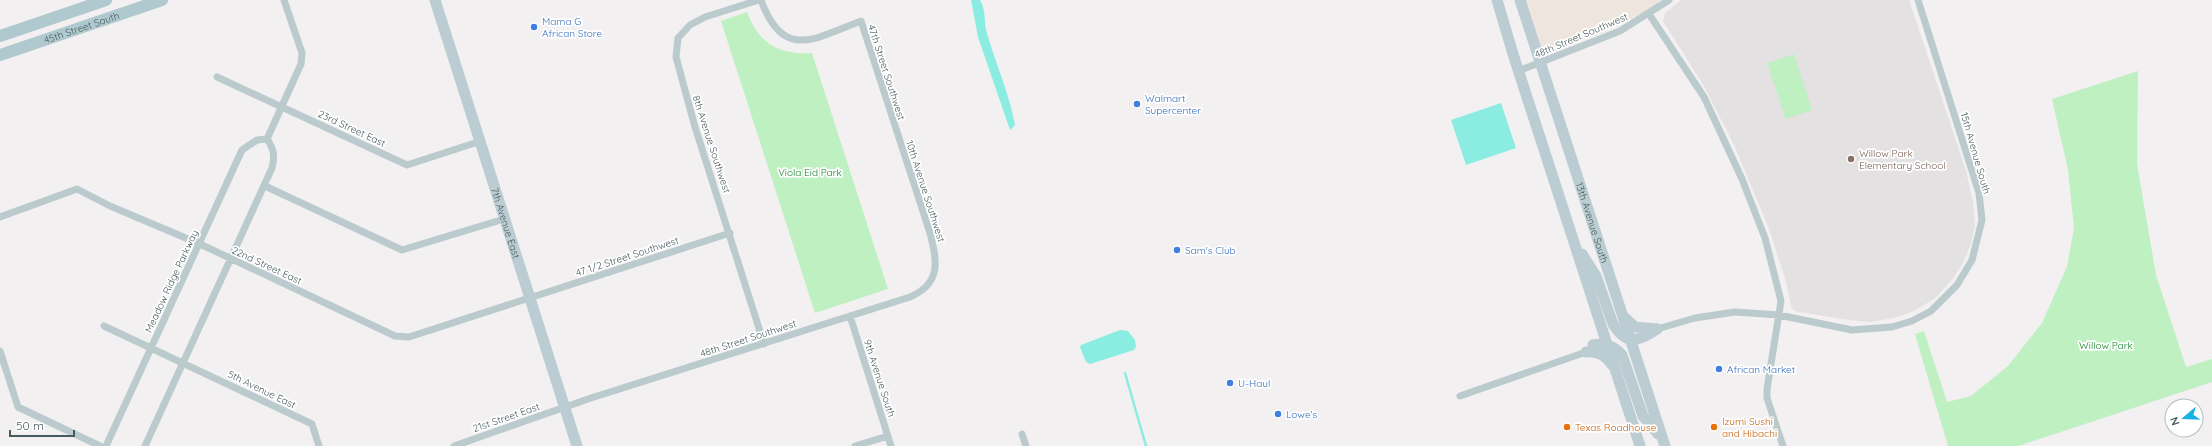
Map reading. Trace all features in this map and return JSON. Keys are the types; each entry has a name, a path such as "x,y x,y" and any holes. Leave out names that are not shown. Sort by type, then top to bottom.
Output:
{"main road":[{"name":"45th Street South","path":"0,36 106,0"},
{"name":"45th Street South","path":"0,55 162,0"},
{"name":"7th Avenue East","path":"435,0 577,446"},
{"path":"1497,0 1518,71 1640,446"},
{"name":"13th Avenue South","path":"1520,0 1622,315 1636,340"},
{"path":"1573,240 1596,276 1613,324 1624,337 1636,340 1657,329"},
{"path":"1622,315 1635,327 1657,329"},
{"path":"1590,349 1599,331 1599,320"},
{"path":"1636,340 1643,378 1664,444"},
{"path":"1590,349 1603,344 1618,350 1622,355 1643,416 1664,444"},
{"path":"1590,349 1607,357 1615,370"}],"street":[{"path":"145,446 265,186 275,157 272,146 267,139 301,64 302,53 284,0"},
{"name":"47th Street Southwest","path":"760,0 768,19 776,30 788,37 800,40 813,39 861,21 897,132"},
{"name":"8th Avenue Southwest","path":"760,0 705,17 690,25 683,30 676,47 680,75 764,344"},
{"name":"48th Street Southwest","path":"1518,71 1615,33 1649,14 1669,0"},
{"name":"15th Avenue South","path":"1657,329 1695,318 1729,313 1754,312 1824,323 1852,330 1892,327 1912,321 1931,311 1956,285 1972,260 1982,220 1979,193 1918,0"},
{"path":"1649,14 1704,97 1742,179 1774,268 1781,301 1767,389 1767,398 1783,446"},
{"name":"23rd Street East","path":"217,77 407,165 481,141"},
{"name":"10th Avenue Southwest","path":"897,132 933,245 936,268 932,279"},
{"name":"Meadow Ridge Parkway","path":"106,446 242,150 257,140 267,139"},
{"path":"265,186 402,250 504,219"},
{"name":"22nd Street East","path":"0,217 77,189 110,206 231,258 395,336 408,337 530,298"},
{"name":"47 1/2 Street Southwest","path":"530,298 730,233"},
{"name":"48th Street Southwest","path":"565,407 917,294 932,279"},
{"name":"9th Avenue South","path":"850,316 891,446"},
{"name":"5th Avenue East","path":"104,326 312,424 319,446"},
{"path":"1460,396 1590,349"},
{"path":"0,351 18,407 100,446"},
{"name":"21st Street East","path":"454,446 565,407"},
{"path":"1022,434 1026,446"},
{"path":"855,446 888,436"}],"shaded area":[{"path":"1525,0 1661,0 1652,8 1605,32 1543,55"},
{"name":"Willow Park Elementary School","path":"1681,0 1909,0 1966,171 1973,202 1975,226 1971,244 1963,263 1952,280 1934,299 1912,312 1894,318 1870,322 1794,311 1791,306 1786,281 1769,229 1735,147 1704,86 1663,21 1665,13"}],"green space":[{"name":"Viola Eid Park","path":"747,12 752,23 764,40 780,49 790,52 812,53 888,289 815,313 721,21"},
{"path":"1794,54 1812,110 1786,119 1767,63"},
{"name":"Willow Park","path":"2138,71 2137,164 2156,275 2186,367 2212,359 2212,382 2018,446 1948,446 1915,334 1924,331 1947,402 1971,396 2008,366 2042,323 2067,267 2074,228 2068,170 2052,99"}],"water":[{"path":"971,0 980,0 983,8 986,30 1006,89 1015,125 1010,130 978,37"},
{"path":"1501,103 1516,148 1466,165 1451,120"},
{"path":"1120,330 1128,331 1135,340 1136,347 1134,350 1090,364 1086,362 1080,347 1081,345"}],"waterway":[{"path":"1125,373 1146,446"}],"place":[{"name":"Mama G African Store","path":"534,27"},
{"name":"Walmart Supercenter","path":"1137,104"},
{"name":"Willow Park Elementary School","path":"1851,159"},
{"name":"Sam's Club","path":"1177,250"},
{"name":"African Market","path":"1719,369"},
{"name":"U-Haul","path":"1230,383"},
{"name":"Lowe's","path":"1278,414"},
{"name":"Texas Roadhouse","path":"1567,427"},
{"name":"Izumi Sushi and Hibachi","path":"1714,427"}]}
